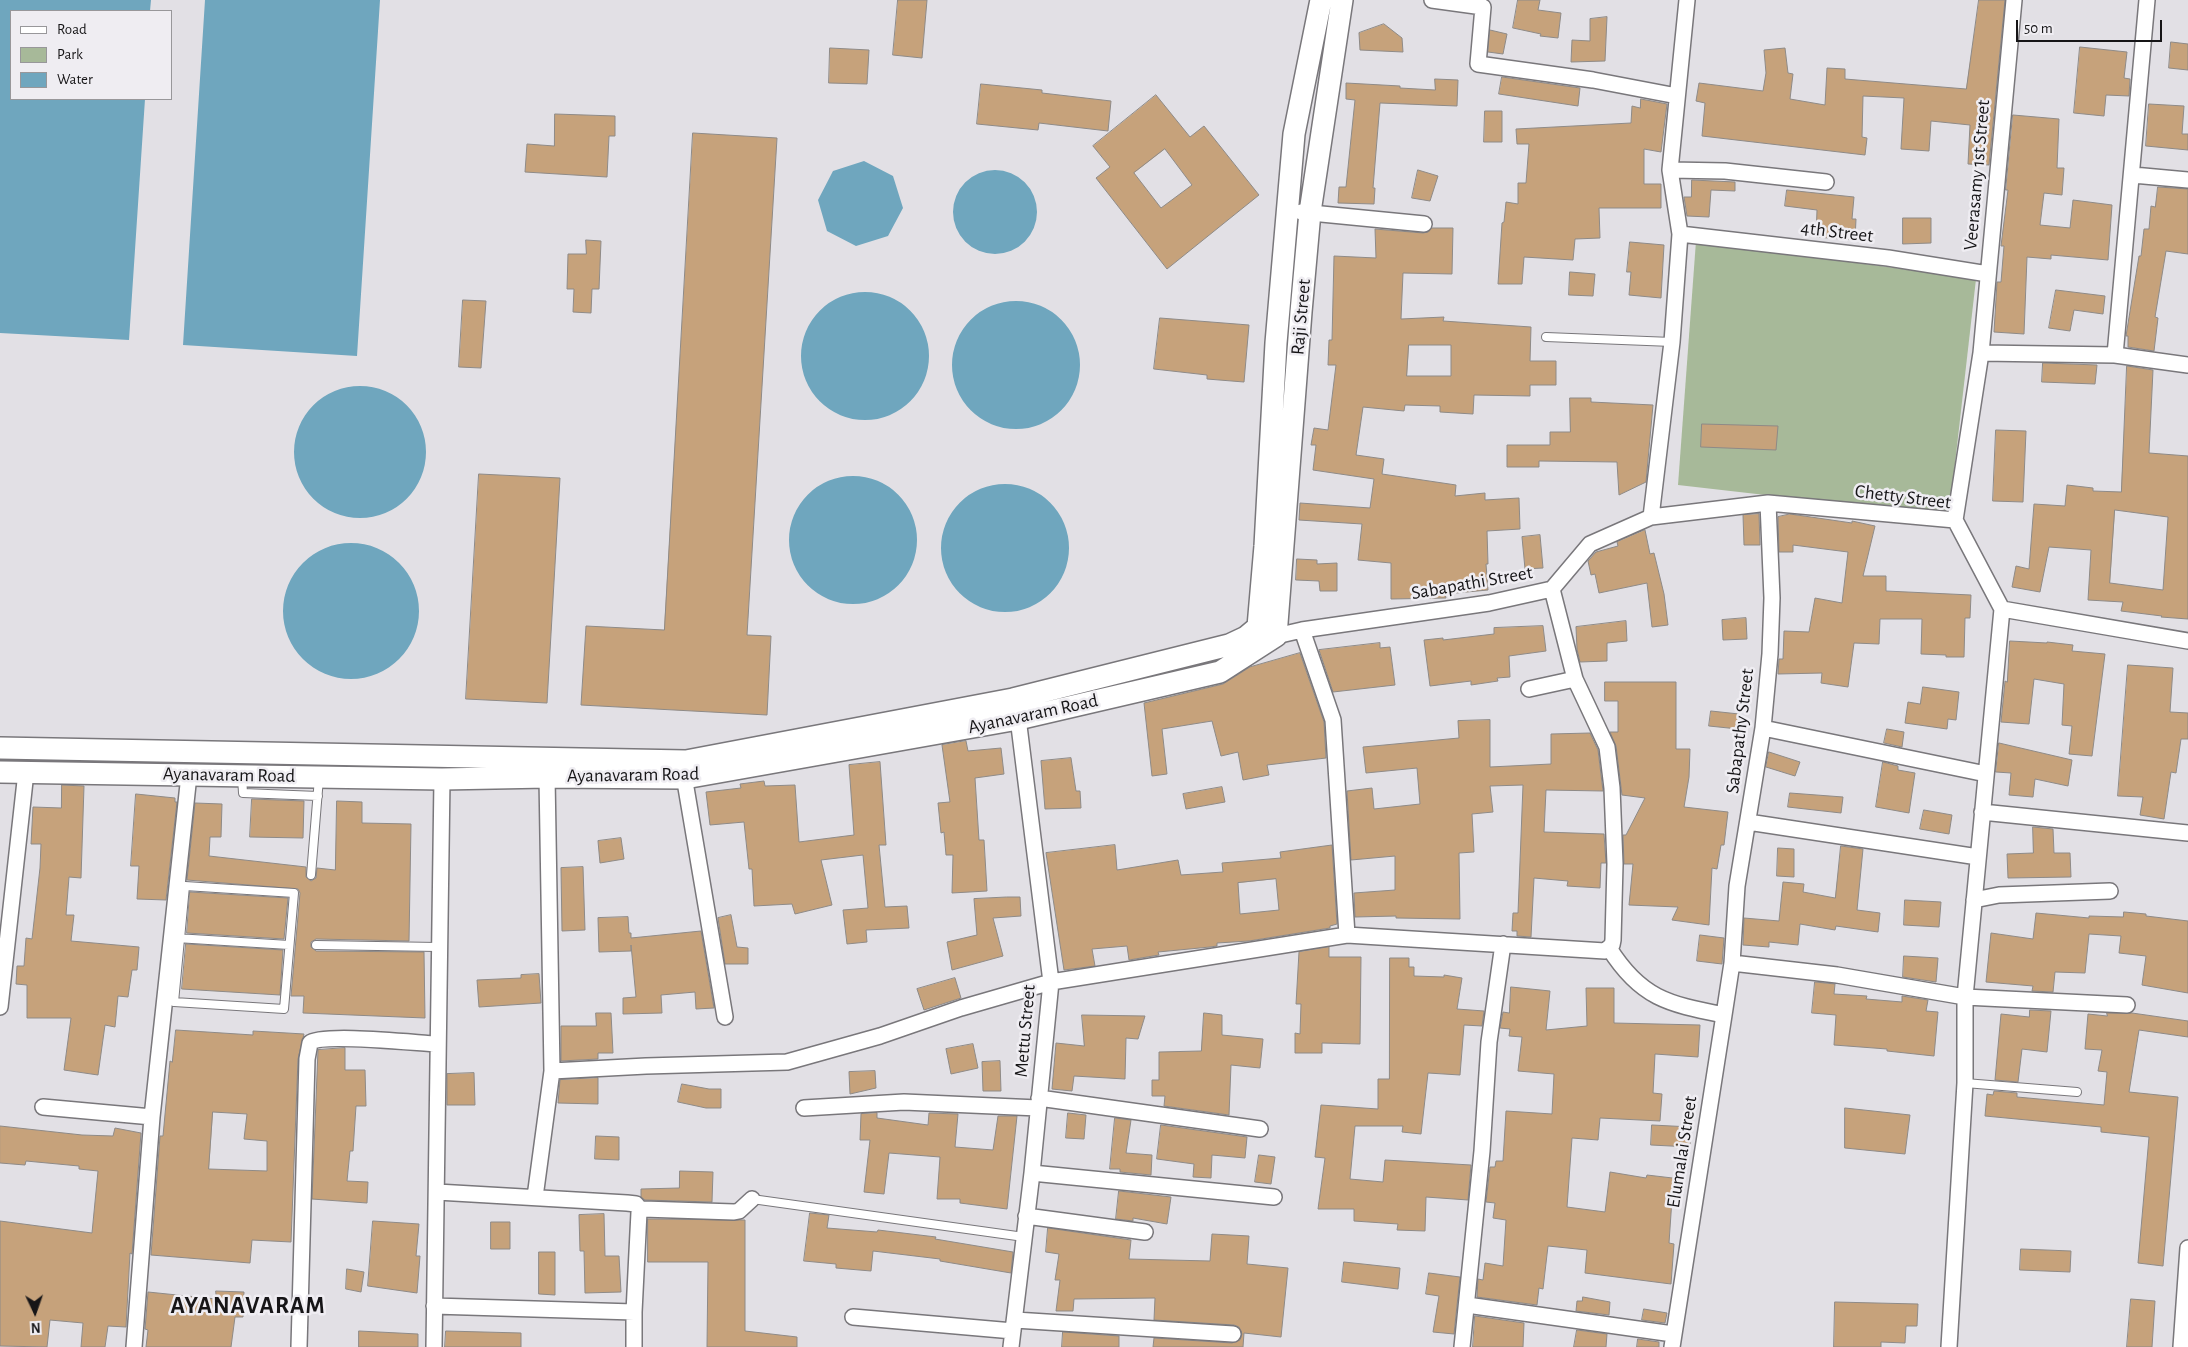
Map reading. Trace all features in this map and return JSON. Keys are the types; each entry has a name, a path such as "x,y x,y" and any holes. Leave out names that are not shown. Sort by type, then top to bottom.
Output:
{"street":[{"name":"Raji Street","path":"1267,632 1265,546 1276,343 1287,212 1294,134 1321,0"},
{"name":"Raji Street","path":"1267,632 1310,212 1342,0"},
{"path":"1432,0 1483,7 1478,64 1593,80 1678,96"},
{"path":"1651,517 1672,342 1680,234 1670,170 1687,0"},
{"name":"Veerasamy 1st Street","path":"1955,520 1981,353 2014,0"},
{"path":"2115,355 2147,0"},
{"path":"1670,170 1725,171 1826,182"},
{"path":"2132,175 2188,180"},
{"path":"1287,212 1310,212 1424,224"},
{"name":"4th Street","path":"1680,234 1888,258 1988,274"},
{"path":"1981,353 2115,355 2188,365"},
{"name":"Chetty Street","path":"1651,517 1768,503 1955,520 2002,609"},
{"name":"Sabapathy Street","path":"1732,963 1737,886 1763,728 1770,654 1772,598 1768,503"},
{"name":"Sabapathi Street","path":"1267,632 1302,630 1489,603 1552,589 1590,544 1651,517"},
{"path":"552,1071 787,1062 880,1036 962,1008 1051,982 1347,935 1605,951 1613,940 1615,864 1612,788 1607,747 1576,679 1552,589"},
{"path":"1949,1347 1965,1083 1965,997 2002,609 2188,641"},
{"path":"1302,630 1333,720 1347,935"},
{"name":"Ayanavaram Road","path":"0,772 242,776 318,786 442,779 546,777 683,770 1220,672 1267,632"},
{"path":"1529,689 1576,679"},
{"name":"Mettu Street","path":"1012,1347 1051,982 1016,709"},
{"path":"1763,728 1986,774"},
{"name":"Ayanavaram Road","path":"0,748 683,770"},
{"path":"683,770 725,1017"},
{"path":"0,1007 26,772"},
{"path":"134,1347 152,1117 175,938 189,775"},
{"path":"535,1197 552,1071 546,777"},
{"path":"434,1347 438,947 442,779"},
{"path":"1982,812 2188,834"},
{"path":"1748,822 1978,856"},
{"path":"1974,900 1999,895 2110,891"},
{"path":"1462,1347 1482,1151 1489,1042 1503,944"},
{"path":"1609,948 1621,967 1643,989 1662,1000 1724,1016"},
{"path":"1732,963 1836,975 1965,997 2127,1005"},
{"name":"Elumalai Street","path":"1672,1341 1732,963"},
{"path":"299,1347 307,1059 310,1043 314,1039 335,1038 437,1044"},
{"path":"804,1108 904,1102 1038,1103 1260,1129"},
{"path":"43,1107 152,1117"},
{"path":"1032,1173 1274,1197"},
{"path":"437,1192 627,1203 636,1204 641,1210 734,1212 739,1211 752,1199"},
{"path":"634,1347 638,1214 641,1210"},
{"path":"1026,1216 1145,1232"},
{"path":"2183,1346 2188,1248"},
{"path":"1466,1305 1672,1341"},
{"path":"434,1306 634,1312"},
{"path":"853,1317 1233,1334"}],"lane":[{"path":"1546,337 1672,342"},
{"path":"311,876 318,786"},
{"path":"185,886 294,893 289,945 284,1009 174,1002 175,938 185,886"},
{"path":"175,938 289,945"},
{"path":"316,945 438,947"},
{"path":"1965,1083 2077,1092"},
{"path":"752,1199 1024,1237"}],"green space":[{"path":"1696,241 1976,279 1949,516 1678,485"}],"water":[{"path":"0,0 151,0 150,10 10,10 10,100 145,100 129,340 0,333"},
{"path":"205,0 380,0 357,356 183,345"},
{"path":"864,161 893,176 903,208 888,236 856,246 827,231 818,200 833,171"},
{"path":"987,170 1003,170 1019,177 1030,188 1037,204 1034,228 1025,242 1019,247 1003,254 987,254 971,247 960,236 953,220 953,204 960,188 971,177"},
{"path":"865,292 890,296 911,310 925,331 929,356 925,381 911,402 890,416 865,420 840,416 819,402 805,381 801,356 805,331 819,310 840,296"},
{"path":"1016,301 1041,305 1062,319 1076,340 1080,365 1076,390 1062,411 1041,425 1016,429 991,425 970,411 956,390 952,365 956,340 970,319 991,305"},
{"path":"360,386 373,387 385,391 407,405 421,427 425,439 425,465 421,477 407,499 385,513 373,517 360,518 347,517 335,513 313,499 299,477 295,465 294,452 295,439 299,427 313,405 335,391 347,387"},
{"path":"853,476 878,480 899,494 913,515 917,540 913,565 899,586 878,600 853,604 828,600 807,586 793,565 789,540 793,515 807,494 828,480"},
{"path":"1005,484 1030,488 1051,502 1065,523 1069,548 1065,573 1051,594 1030,608 1005,612 980,608 959,594 945,573 941,548 945,523 959,502 980,488"},
{"path":"351,543 377,548 389,554 399,563 408,573 414,585 419,611 414,637 408,649 399,659 389,668 377,674 351,679 325,674 313,668 303,659 294,649 288,637 283,611 288,585 294,573 303,563 313,554 325,548"}],"building":[{"path":"898,0 927,0 922,58 893,55"},
{"path":"1518,0 1540,0 1538,10 1561,13 1558,38 1540,36 1541,34 1513,28"},
{"path":"1979,0 2005,0 1989,165 1968,164 1970,125 1931,121 1929,151 1901,149 1904,98 1863,96 1862,137 1867,138 1865,155 1702,136 1705,103 1696,101 1699,83 1763,91 1766,73 1764,50 1785,48 1788,73 1793,74 1790,99 1825,105 1827,68 1845,69 1845,79 1966,89"},
{"path":"1607,17 1605,61 1571,62 1572,40 1590,41 1590,19"},
{"path":"1384,24 1402,38 1403,52 1360,50 1359,33"},
{"path":"1490,30 1507,34 1503,54 1488,52"},
{"path":"2171,42 2188,44 2188,70 2169,68"},
{"path":"2080,47 2127,52 2124,78 2130,79 2129,96 2106,95 2104,116 2074,113"},
{"path":"830,48 869,50 867,84 829,83"},
{"path":"1502,77 1580,88 1578,106 1499,94"},
{"path":"1435,79 1458,80 1457,106 1380,103 1373,188 1375,188 1374,204 1338,203 1339,187 1346,187 1355,100 1346,99 1346,83 1435,90"},
{"path":"981,84 1042,90 1042,93 1111,101 1108,131 1039,123 1038,130 977,124"},
{"path":"1156,95 1190,137 1204,126 1259,195 1167,269 1096,178 1110,167 1093,146","holes":["1165,149 1192,185 1161,208 1134,173"]},
{"path":"1641,99 1667,104 1661,152 1644,149 1644,184 1661,184 1661,208 1599,208 1600,238 1575,239 1573,260 1524,257 1522,284 1498,284 1502,223 1504,222 1506,202 1518,204 1518,183 1526,183 1529,144 1517,144 1516,129 1631,123 1632,106 1640,108"},
{"path":"2149,104 2184,106 2182,134 2188,134 2188,150 2146,146"},
{"path":"1485,111 1502,111 1502,142 1484,142"},
{"path":"555,114 615,116 615,136 609,136 607,177 525,172 527,144 554,146"},
{"path":"2013,115 2059,119 2057,168 2064,168 2062,195 2044,193 2040,225 2070,228 2073,200 2112,205 2108,260 2051,255 2051,259 2027,257 2024,334 1994,332 1997,282 2001,282 2004,246 2001,246 2008,190 2006,190"},
{"path":"693,133 777,138 747,635 771,636 767,715 581,705 586,626 664,630"},
{"path":"1418,170 1438,176 1430,201 1412,198"},
{"path":"1692,180 1735,182 1735,191 1711,190 1709,217 1687,216 1684,197 1691,197"},
{"path":"2158,187 2188,189 2188,254 2166,251 2155,317 2158,318 2154,351 2128,347 2128,336 2126,336 2139,256 2141,256 2144,229 2149,229 2151,206 2155,207"},
{"path":"1787,190 1854,197 1852,219 1856,219 1855,240 1816,237 1817,210 1785,206"},
{"path":"1903,218 1931,218 1931,243 1903,244"},
{"path":"1432,228 1453,228 1452,274 1403,273 1401,319 1444,317 1443,321 1531,327 1530,361 1556,361 1556,385 1530,385 1530,396 1474,395 1473,414 1440,412 1440,406 1405,405 1404,411 1363,407 1356,455 1384,459 1382,474 1456,485 1455,496 1485,493 1485,500 1519,498 1520,529 1487,531 1488,564 1486,564 1488,590 1445,594 1446,598 1391,599 1391,563 1358,560 1362,524 1299,520 1300,503 1370,508 1374,479 1313,470 1316,445 1311,445 1314,428 1328,430 1336,365 1328,365 1329,340 1332,340 1334,256 1376,258 1375,229 1428,232","holes":["1409,345 1451,345 1451,376 1407,376"]},
{"path":"586,240 601,241 599,289 592,289 591,313 573,312 574,289 567,289 568,254 586,254"},
{"path":"1630,242 1664,245 1661,298 1629,295 1631,272 1627,272"},
{"path":"1570,272 1595,274 1593,296 1569,295"},
{"path":"2056,290 2105,296 2103,314 2074,310 2070,331 2049,328"},
{"path":"463,300 486,301 481,368 459,367"},
{"path":"1160,318 1249,325 1244,382 1207,379 1207,375 1154,369"},
{"path":"2043,363 2097,365 2095,384 2042,382"},
{"path":"2127,366 2153,370 2149,453 2188,456 2188,619 2121,611 2123,602 2088,600 2091,550 2049,547 2040,592 2012,587 2016,566 2029,569 2034,504 2065,506 2067,485 2093,488 2093,491 2121,492","holes":["2115,510 2168,517 2163,590 2110,583"]},
{"path":"1570,398 1591,398 1591,402 1653,405 1646,482 1619,495 1617,462 1539,461 1539,467 1507,467 1507,445 1550,445 1550,432 1570,432"},
{"path":"1702,424 1778,426 1776,450 1701,447"},
{"path":"1996,430 2026,431 2023,502 1993,501"},
{"path":"479,474 560,478 547,703 466,699"},
{"path":"1759,514 1760,545 1744,545 1743,515"},
{"path":"1790,514 1852,523 1852,521 1875,526 1863,576 1886,576 1886,591 1971,595 1970,618 1965,618 1964,657 1921,654 1922,619 1880,619 1879,644 1854,643 1848,687 1821,683 1822,673 1778,674 1779,659 1783,659 1784,631 1809,632 1815,598 1842,603 1848,552 1793,545 1793,552 1779,552 1778,517"},
{"path":"1645,530 1650,554 1654,553 1664,594 1668,625 1652,627 1647,583 1599,593 1595,574 1591,575 1588,561 1596,552 1618,546 1617,542"},
{"path":"1540,535 1543,568 1525,569 1522,537"},
{"path":"1297,559 1317,560 1317,564 1337,563 1337,591 1320,591 1319,581 1296,580"},
{"path":"1746,618 1747,639 1723,640 1722,620"},
{"path":"1626,621 1627,641 1607,643 1607,661 1580,662 1577,649 1576,627"},
{"path":"1543,626 1546,651 1509,656 1510,677 1497,678 1498,681 1471,685 1471,681 1430,686 1424,640 1443,638 1443,640 1494,634 1494,628"},
{"path":"2010,641 2073,645 2072,651 2105,654 2092,756 2069,754 2072,726 2062,725 2064,684 2034,679 2029,724 2001,722 2005,681 2007,682"},
{"path":"1380,643 1380,648 1390,647 1395,685 1333,692 1319,650"},
{"path":"1300,653 1324,722 1326,758 1267,765 1269,775 1243,780 1238,752 1221,756 1212,721 1162,729 1167,774 1152,776 1144,703 1223,684 1250,667"},
{"path":"2128,665 2173,668 2170,712 2188,713 2188,739 2181,739 2176,773 2171,772 2164,819 2140,815 2143,797 2118,796"},
{"path":"1605,682 1676,682 1676,749 1690,749 1689,777 1684,807 1728,812 1724,845 1721,845 1717,869 1712,868 1709,925 1672,920 1678,907 1629,905 1633,864 1624,864 1623,835 1626,835 1645,798 1622,795 1616,746 1610,732 1618,732 1618,701 1605,701"},
{"path":"1923,687 1959,692 1956,720 1948,719 1947,729 1905,723 1908,702 1920,704"},
{"path":"1711,711 1739,714 1738,729 1709,726"},
{"path":"1490,720 1490,767 1551,764 1551,734 1590,733 1598,750 1603,791 1546,790 1544,832 1604,834 1606,863 1601,863 1600,888 1567,886 1568,881 1534,878 1531,937 1517,936 1517,931 1512,931 1513,913 1518,913 1523,785 1490,786 1493,812 1472,814 1474,852 1459,853 1460,919 1396,918 1396,916 1355,917 1354,893 1395,890 1395,856 1351,860 1347,791 1372,788 1374,809 1420,804 1417,768 1366,773 1363,747 1459,738 1458,721"},
{"path":"1887,729 1904,732 1902,747 1884,743"},
{"path":"966,741 968,751 1001,748 1004,774 975,778 979,840 984,840 987,891 952,893 953,855 946,855 944,832 941,833 938,803 950,802 942,745"},
{"path":"1999,743 2072,760 2068,786 2035,779 2033,797 2009,795 2011,773 1996,772"},
{"path":"1769,752 1800,762 1795,776 1766,767"},
{"path":"1071,758 1076,791 1080,791 1081,808 1045,809 1041,761"},
{"path":"880,762 886,845 879,845 885,907 907,906 909,928 866,930 867,942 847,944 843,910 868,908 863,855 821,860 832,905 795,914 792,904 754,906 752,869 749,869 744,822 710,825 706,792 741,788 740,784 764,781 765,786 795,785 799,842 854,835 849,765"},
{"path":"1883,762 1898,766 1898,770 1915,773 1909,813 1876,807"},
{"path":"62,785 84,786 81,878 69,877 66,915 74,915 71,941 139,947 137,970 132,970 128,997 118,996 115,1027 105,1025 98,1075 64,1070 71,1018 27,1018 27,985 16,984 17,966 24,966 26,938 32,939 40,868 41,844 31,844 33,807 61,808"},
{"path":"1222,787 1225,802 1186,809 1183,794"},
{"path":"1790,793 1843,797 1841,813 1788,807"},
{"path":"136,794 175,798 175,802 177,802 166,900 137,899 139,866 131,866"},
{"path":"252,799 304,801 303,838 250,837"},
{"path":"337,801 362,802 362,823 411,824 409,941 316,939 311,942 311,947 316,951 424,952 425,1018 303,1013 304,996 291,996 300,893 298,889 187,880 195,803 222,804 221,837 210,837 209,856 306,867 306,877 311,881 316,878 317,868 335,870"},
{"path":"1924,810 1952,815 1949,834 1920,829"},
{"path":"2033,827 2053,829 2054,853 2070,853 2071,877 2008,878 2007,854 2033,853"},
{"path":"621,838 624,859 600,863 598,841"},
{"path":"1115,845 1117,870 1178,860 1181,875 1223,872 1222,863 1281,858 1280,852 1332,845 1337,924 1330,926 1330,928 1249,941 1217,943 1217,946 1158,952 1159,955 1129,960 1127,946 1092,949 1095,966 1064,970 1046,853","holes":["1276,879 1279,910 1240,914 1238,883"]},
{"path":"1841,846 1863,849 1857,910 1880,913 1878,932 1836,926 1835,930 1800,924 1798,945 1769,942 1769,947 1743,945 1744,918 1779,921 1783,882 1804,884 1803,892 1835,898"},
{"path":"1778,848 1794,849 1794,877 1777,876"},
{"path":"583,867 585,930 562,931 561,868"},
{"path":"190,892 288,898 284,939 187,933"},
{"path":"1020,897 1021,916 993,918 1003,956 952,970 947,942 977,935 974,899"},
{"path":"1905,900 1941,902 1939,927 1904,925"},
{"path":"2124,912 2188,921 2188,993 2142,985 2146,956 2119,953 2121,936 2089,934 2085,973 2055,972 2053,992 2032,991 2033,986 1986,982 1991,933 2033,939 2036,913 2089,918 2089,916 2123,917"},
{"path":"731,915 737,947 748,948 748,964 725,964 718,918"},
{"path":"628,917 631,938 701,931 714,1008 696,1009 695,992 661,995 662,1013 623,1014 623,998 636,997 631,945 631,951 599,952 598,918"},
{"path":"1700,935 1724,938 1722,964 1697,961"},
{"path":"186,944 283,950 280,995 182,989"},
{"path":"1329,947 1329,957 1361,957 1360,1044 1322,1043 1322,1053 1295,1053 1295,1033 1300,1034 1301,1004 1296,1004 1299,952"},
{"path":"1904,956 1938,958 1936,982 1903,977"},
{"path":"1390,958 1409,958 1409,967 1414,967 1414,976 1444,977 1444,975 1462,978 1457,1009 1484,1011 1482,1026 1464,1025 1460,1075 1428,1073 1421,1134 1402,1132 1403,1126 1355,1126 1350,1179 1383,1182 1385,1160 1471,1165 1468,1200 1426,1197 1425,1231 1397,1230 1398,1224 1354,1221 1354,1209 1318,1209 1325,1158 1315,1157 1321,1105 1378,1109 1378,1079 1389,1079"},
{"path":"539,974 541,1003 479,1007 477,980 521,978 521,975"},
{"path":"955,978 961,998 924,1010 917,989"},
{"path":"1815,982 1835,984 1834,994 1867,996 1866,999 1902,1002 1902,996 1928,1000 1926,1011 1938,1012 1934,1056 1887,1051 1887,1049 1834,1045 1836,1015 1812,1013"},
{"path":"1511,987 1550,991 1546,1030 1587,1026 1586,988 1614,988 1614,1023 1700,1025 1698,1057 1655,1054 1653,1093 1662,1094 1660,1121 1600,1118 1598,1140 1572,1138 1567,1207 1605,1212 1610,1172 1646,1178 1647,1175 1681,1179 1679,1200 1672,1199 1669,1243 1674,1244 1671,1284 1585,1273 1587,1250 1548,1246 1543,1289 1539,1288 1537,1305 1477,1297 1478,1279 1483,1280 1485,1263 1503,1266 1506,1220 1493,1218 1495,1203 1486,1202 1490,1167 1495,1167 1496,1161 1503,1161 1506,1111 1552,1114 1554,1074 1518,1071 1522,1037 1509,1036 1510,1029 1500,1028 1503,1012 1509,1013"},
{"path":"2030,1010 2051,1011 2047,1052 2022,1049 2018,1082 1995,1080 2001,1014 2029,1017"},
{"path":"596,1013 611,1013 613,1053 598,1053 598,1059 561,1061 561,1026 596,1026"},
{"path":"1204,1013 1222,1015 1222,1035 1263,1039 1260,1068 1231,1065 1229,1115 1164,1106 1165,1096 1152,1096 1152,1080 1159,1080 1159,1052 1201,1051"},
{"path":"2107,1013 2132,1013 2188,1021 2188,1037 2139,1030 2129,1092 2178,1097 2163,1266 2138,1263 2149,1137 2101,1132 2101,1127 1985,1116 1987,1094 1993,1095 1994,1091 2017,1093 2017,1097 2104,1105 2107,1072 2098,1071 2102,1050 2085,1049 2088,1014 2107,1016"},
{"path":"1082,1015 1145,1016 1138,1039 1126,1038 1125,1079 1074,1076 1072,1091 1052,1089 1056,1043 1084,1046"},
{"path":"176,1030 253,1035 253,1031 304,1034 298,1059 291,1242 252,1240 250,1263 151,1255 160,1136 163,1136 170,1061 172,1062","holes":["213,1112 247,1114 244,1139 267,1141 267,1171 209,1169"]},
{"path":"973,1044 978,1068 951,1074 946,1049"},
{"path":"345,1048 345,1070 365,1070 366,1106 356,1106 353,1151 350,1151 347,1181 368,1182 367,1203 312,1199 318,1050"},
{"path":"1000,1061 1001,1091 983,1091 982,1062"},
{"path":"875,1071 876,1088 850,1094 849,1072"},
{"path":"474,1073 475,1105 447,1105 447,1074"},
{"path":"598,1078 598,1104 558,1103 560,1080"},
{"path":"682,1084 709,1089 721,1089 721,1108 706,1108 678,1102"},
{"path":"1845,1108 1910,1115 1905,1154 1845,1148"},
{"path":"877,1113 877,1118 928,1125 929,1113 958,1114 955,1147 993,1150 998,1116 1017,1116 1007,1209 960,1203 960,1199 937,1199 940,1157 889,1153 884,1194 864,1192 870,1140 860,1140 861,1114"},
{"path":"1068,1113 1086,1115 1084,1139 1066,1138"},
{"path":"1115,1118 1131,1120 1126,1153 1152,1155 1151,1175 1120,1172 1120,1169 1110,1169"},
{"path":"1161,1125 1247,1137 1245,1158 1212,1155 1211,1178 1193,1177 1194,1164 1157,1159"},
{"path":"1652,1125 1691,1127 1690,1147 1651,1145"},
{"path":"0,1126 82,1135 113,1136 115,1128 141,1133 132,1254 130,1253 126,1327 108,1326 105,1347 81,1347 83,1323 50,1320 47,1347 0,1346 0,1221 92,1233 98,1171 79,1169 79,1166 26,1161 25,1165 0,1163"},
{"path":"596,1136 619,1137 619,1160 595,1159"},
{"path":"1259,1155 1275,1157 1271,1184 1255,1182"},
{"path":"680,1171 713,1172 712,1202 645,1200 641,1197 641,1189 679,1188"},
{"path":"1119,1191 1171,1197 1167,1224 1133,1218 1133,1221 1116,1219"},
{"path":"810,1213 829,1215 827,1228 877,1232 878,1230 936,1237 935,1239 1013,1252 1011,1273 940,1261 940,1259 873,1251 871,1271 836,1268 836,1264 804,1261"},
{"path":"604,1214 605,1256 619,1256 621,1292 585,1293 584,1251 580,1251 579,1215"},
{"path":"648,1219 745,1220 745,1331 797,1337 797,1347 707,1347 708,1262 648,1262"},
{"path":"373,1221 419,1224 416,1256 420,1256 417,1293 368,1286"},
{"path":"491,1222 510,1222 510,1249 491,1249"},
{"path":"1048,1228 1131,1240 1129,1259 1210,1261 1212,1234 1249,1236 1247,1264 1288,1268 1281,1337 1244,1333 1243,1347 1153,1347 1154,1338 1232,1343 1240,1340 1242,1334 1239,1327 1234,1325 1154,1320 1155,1298 1074,1299 1073,1311 1056,1311 1060,1280 1055,1280 1059,1254 1046,1252"},
{"path":"2021,1249 2071,1251 2070,1272 2020,1270"},
{"path":"539,1252 555,1252 555,1295 539,1294"},
{"path":"1344,1262 1400,1268 1398,1289 1342,1282"},
{"path":"347,1269 364,1272 361,1292 346,1289"},
{"path":"1429,1273 1460,1277 1454,1334 1433,1332 1439,1296 1426,1294"},
{"path":"216,1291 244,1292 243,1317 235,1317 231,1347 146,1347 148,1330 145,1329 148,1292 216,1299"},
{"path":"1583,1297 1610,1302 1609,1315 1576,1311 1577,1301 1582,1301"},
{"path":"2131,1299 2155,1301 2152,1347 2127,1347"},
{"path":"1835,1302 1918,1304 1917,1326 1906,1326 1905,1343 1881,1342 1881,1347 1834,1347"},
{"path":"1644,1309 1667,1313 1665,1323 1642,1320"},
{"path":"1475,1316 1524,1323 1523,1347 1473,1347"},
{"path":"1577,1330 1607,1334 1606,1347 1574,1347"},
{"path":"359,1331 418,1334 418,1347 359,1347"},
{"path":"446,1331 521,1333 521,1347 445,1347"},
{"path":"1063,1332 1119,1336 1119,1347 1062,1347"},
{"path":"1638,1339 1659,1342 1659,1347 1637,1347"}],"district":[{"name":"AYANAVARAM","path":"248,1306"}]}
